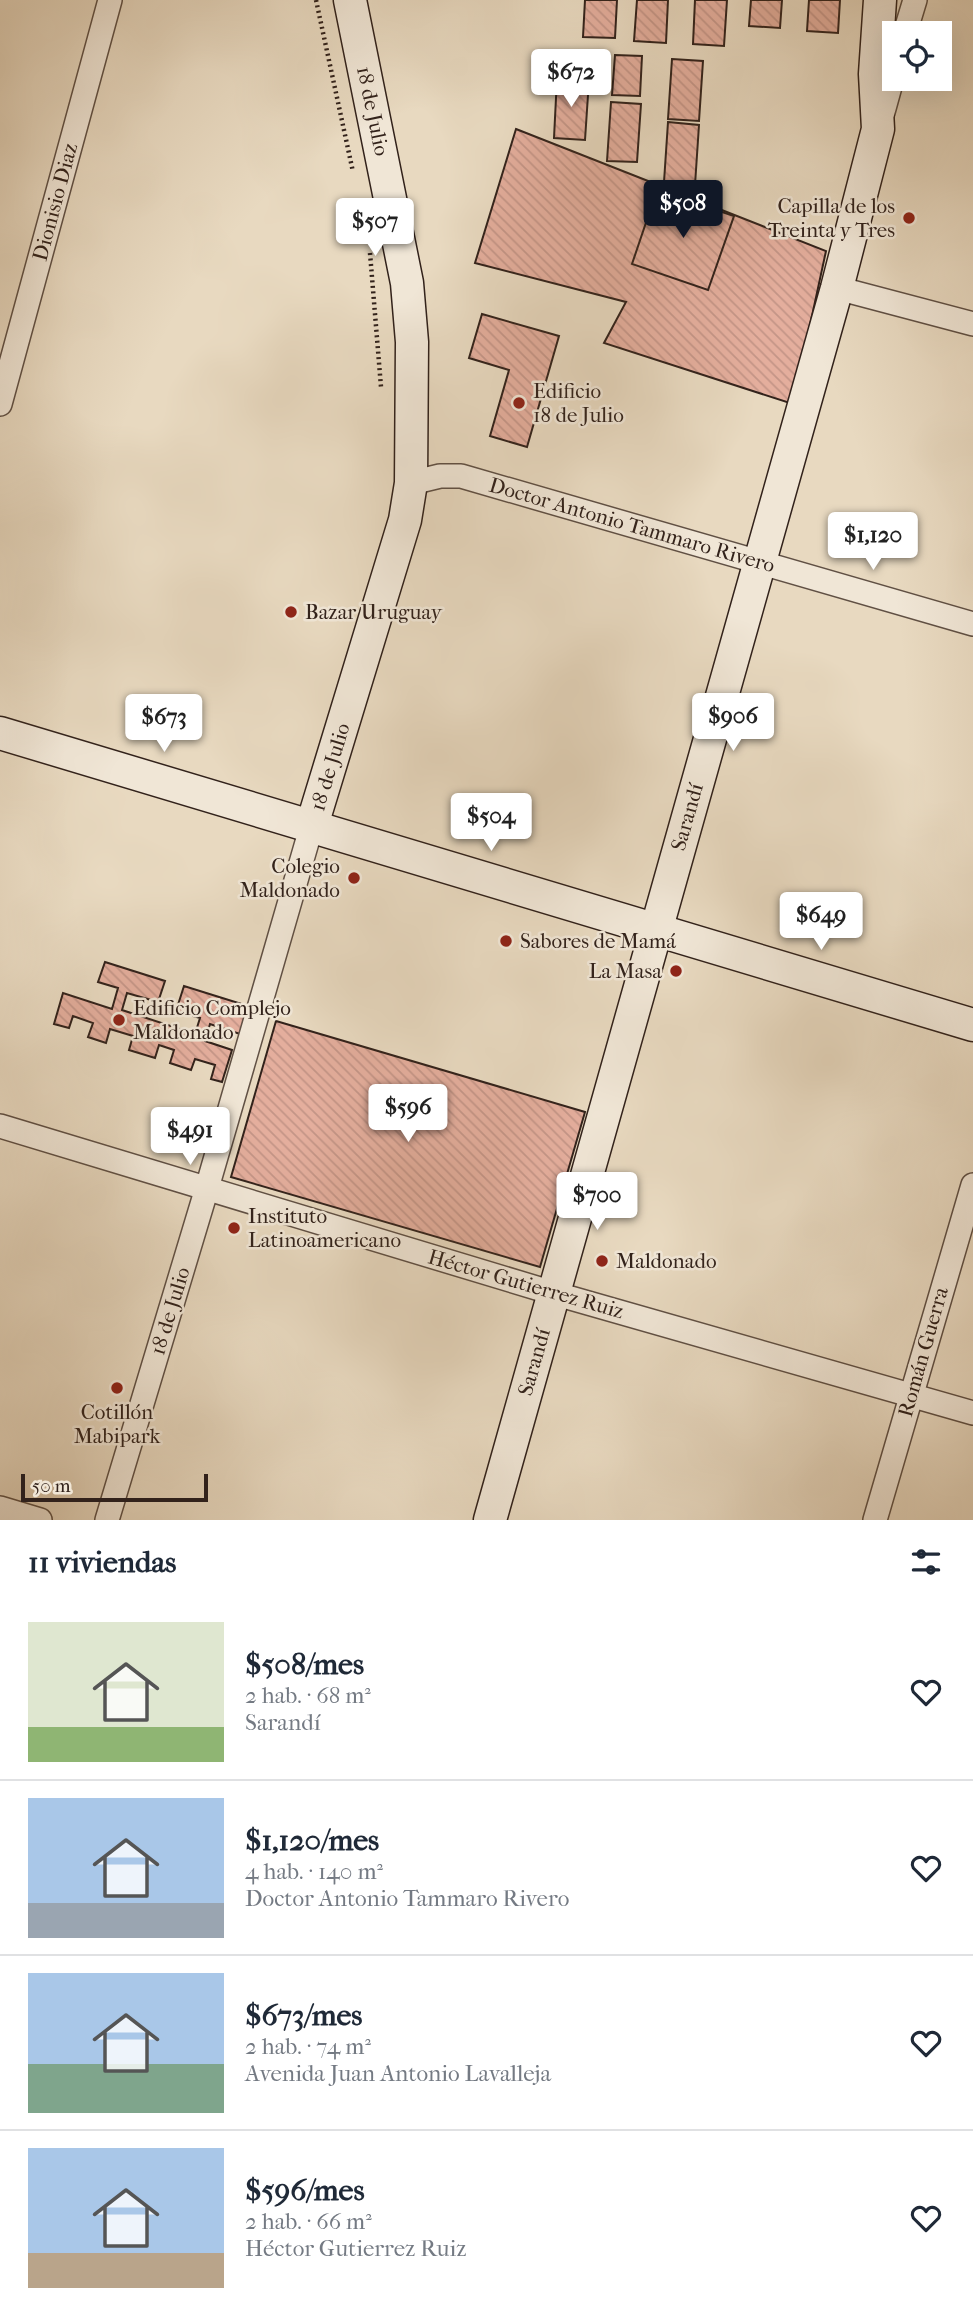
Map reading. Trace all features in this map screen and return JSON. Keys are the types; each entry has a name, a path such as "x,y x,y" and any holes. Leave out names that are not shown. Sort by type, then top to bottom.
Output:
{"street":[{"name":"Dionisio Diaz","path":"0,404 110,0"},
{"name":"18 de Julio","path":"107,1520 405,520 411,483 412,342 407,283 350,0"},
{"path":"878,129 875,74 880,0"},
{"path":"909,21 915,0"},
{"name":"Sarandí","path":"490,1520 837,288 889,91"},
{"path":"837,288 969,320"},
{"name":"Doctor Antonio Tammaro Rivero","path":"411,483 461,476 973,624"},
{"path":"0,733 973,1025"},
{"name":"Héctor Gutierrez Ruiz","path":"0,1126 553,1293 973,1413"},
{"name":"Román Guerra","path":"875,1520 973,1185"},
{"path":"0,1508 40,1520"}],"path":[{"path":"316,0 356,186"},
{"path":"370,252 382,399"}],"building":[{"path":"585,0 617,0 615,38 583,37"},
{"path":"637,0 668,0 666,43 634,41"},
{"path":"695,0 727,0 724,46 693,44"},
{"path":"751,0 782,0 780,28 749,26"},
{"path":"809,0 840,0 838,33 807,31"},
{"path":"615,55 642,56 640,96 612,95"},
{"path":"672,59 703,61 699,121 668,119"},
{"path":"557,78 589,80 585,140 554,138"},
{"path":"611,102 641,104 637,162 607,161"},
{"path":"668,122 699,125 695,185 664,182"},
{"path":"516,129 826,251 793,404 604,343 626,302 475,263"},
{"path":"657,190 734,216 708,290 632,264"},
{"name":"Edificio 18 de Julio","path":"482,314 559,336 527,447 490,436 509,370 469,358"},
{"name":"Edificio Complejo Maldonado","path":"105,962 165,981 158,1002 127,993 122,1010 195,1034 200,1018 176,1011 184,986 251,1007 243,1035 210,1024 205,1041 232,1050 222,1082 211,1079 215,1065 195,1059 191,1070 170,1063 174,1050 159,1045 155,1058 129,1050 133,1036 110,1029 106,1043 88,1037 93,1023 73,1016 69,1028 54,1024 63,993 112,1009 118,988 98,982"},
{"path":"276,1021 585,1112 540,1267 231,1177"}],"place":[{"name":"Capilla de los Treinta y Tres","path":"909,218"},
{"name":"Edificio 18 de Julio","path":"519,403"},
{"name":"Bazar Uruguay","path":"291,612"},
{"name":"Colegio Maldonado","path":"354,878"},
{"name":"Sabores de Mamá","path":"506,941"},
{"name":"La Masa","path":"676,971"},
{"name":"Edificio Complejo Maldonado","path":"119,1020"},
{"name":"Instituto Latinoamericano","path":"234,1228"},
{"name":"Maldonado","path":"602,1261"},
{"name":"Cotillón Mabipark","path":"117,1388"}]}
